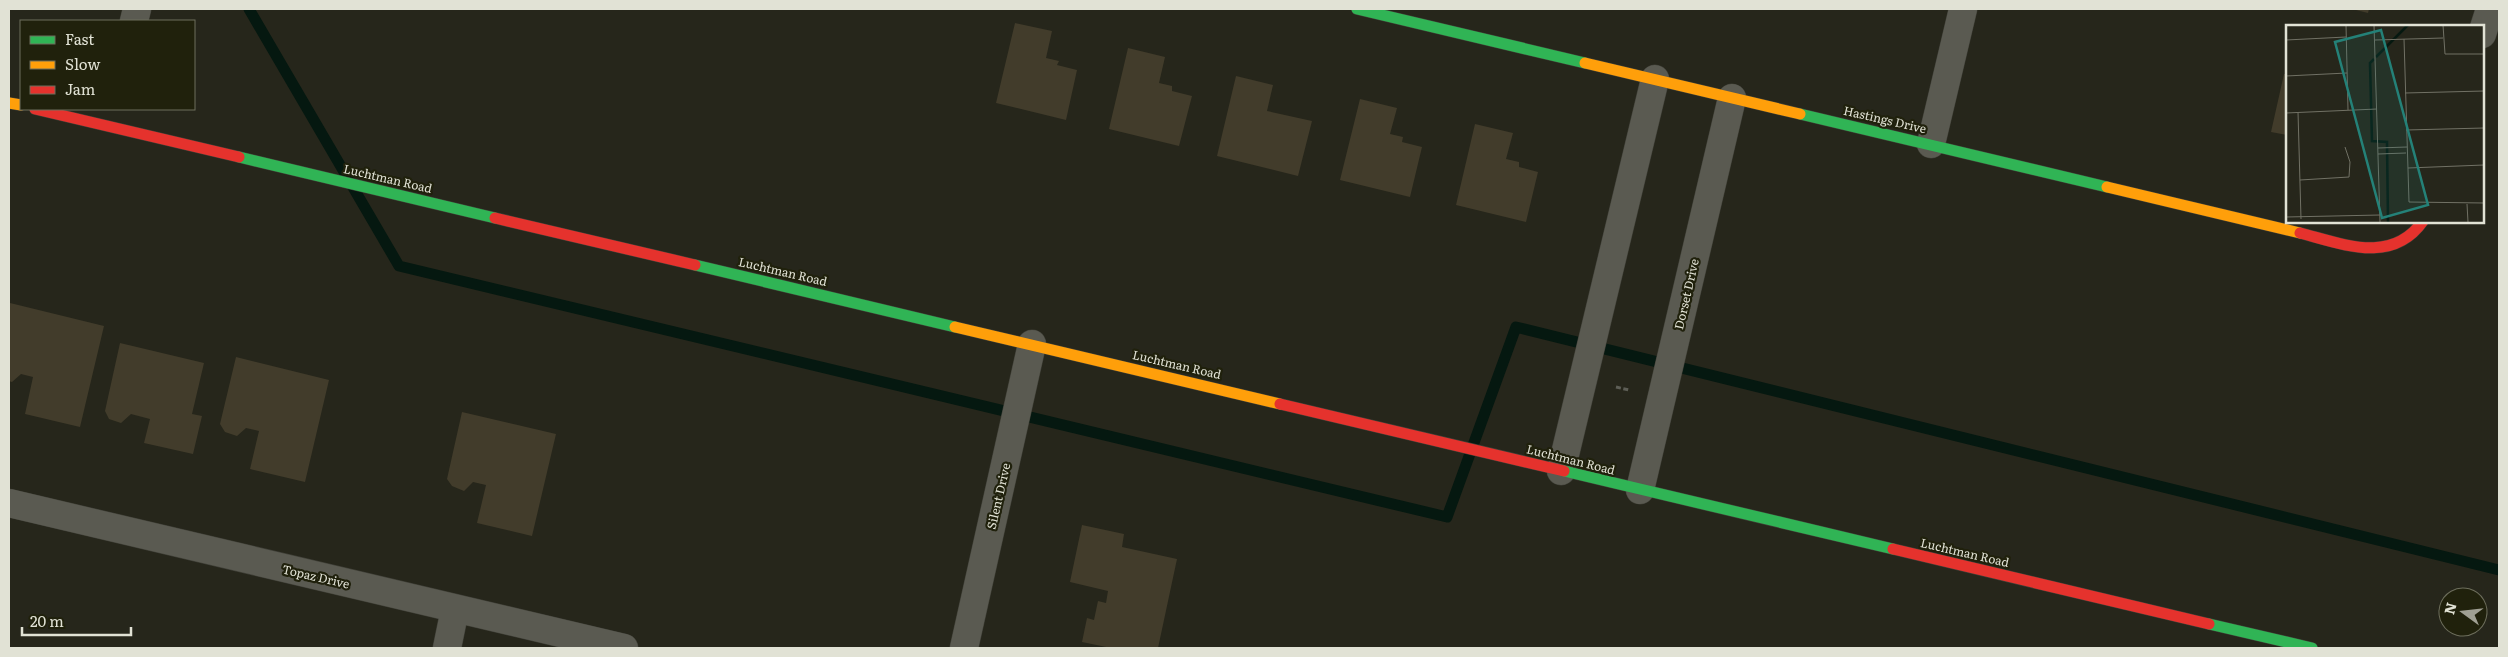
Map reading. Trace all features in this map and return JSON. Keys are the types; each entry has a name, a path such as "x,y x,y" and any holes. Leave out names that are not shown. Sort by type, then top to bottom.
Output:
{"street":[{"name":"Hastings Drive","path":"1357,9 1430,17 1655,79 2358,247 2393,246 2407,241 2422,222"},
{"path":"1932,144 1963,9"},
{"path":"2483,31 2490,9"},
{"path":"1561,471 1655,79"},
{"name":"Dorset Drive","path":"1640,490 1732,98"},
{"name":"Luchtman Road","path":"44,110 111,117 1032,344 1640,490 2312,648"},
{"name":"Silent Drive","path":"964,648 1032,344"},
{"name":"Topaz Drive","path":"9,503 624,648"},
{"path":"447,648 455,609"}],"path":[{"path":"1609,385 1636,392"}],"building":[{"path":"2352,9 2369,9 2368,13"},
{"path":"1015,23 1052,31 1046,58 1059,61 1057,65 1077,70 1066,120 996,103"},
{"path":"1128,48 1165,57 1159,83 1172,86 1172,91 1192,96 1179,146 1109,129"},
{"path":"2284,74 2286,74 2286,135 2271,132"},
{"path":"1236,76 1273,85 1267,111 1312,121 1298,176 1217,156"},
{"path":"1360,99 1397,108 1390,134 1403,137 1402,142 1422,147 1410,197 1340,180"},
{"path":"1475,124 1513,133 1506,159 1519,162 1519,167 1538,172 1526,222 1456,205"},
{"path":"10,303 104,326 80,427 25,414 33,377 21,374 12,382 9,381"},
{"path":"120,343 204,363 192,414 202,416 193,454 144,443 150,419 131,414 121,423 109,419 105,411"},
{"path":"236,357 329,380 305,482 250,469 259,431 246,428 237,436 225,432 220,424"},
{"path":"462,412 556,434 532,536 477,523 486,485 473,482 464,491 452,486 447,479"},
{"path":"1082,525 1124,534 1122,547 1177,559 1158,648 1111,648 1082,642 1087,618 1094,620 1098,601 1106,603 1108,591 1070,582"}],"waterway":[{"path":"249,9 399,266 1447,517 1516,327 2499,570"}],"traffic: fast":[{"path":"1357,9 1585,63"},
{"path":"1800,114 2107,187"},
{"path":"239,157 495,218"},
{"path":"695,265 955,327"},
{"path":"1564,471 1893,549"},
{"path":"2209,624 2312,648"}],"traffic: slow":[{"path":"1585,63 1800,114"},
{"path":"9,103 20,105"},
{"path":"2107,187 2300,233"},
{"path":"955,327 1280,404"}],"traffic: jam":[{"path":"39,110 239,157"},
{"path":"495,218 695,265"},
{"path":"2300,233 2350,246 2382,247 2397,243 2411,235 2422,222"},
{"path":"1280,404 1564,471"},
{"path":"1893,549 2209,624"}]}
